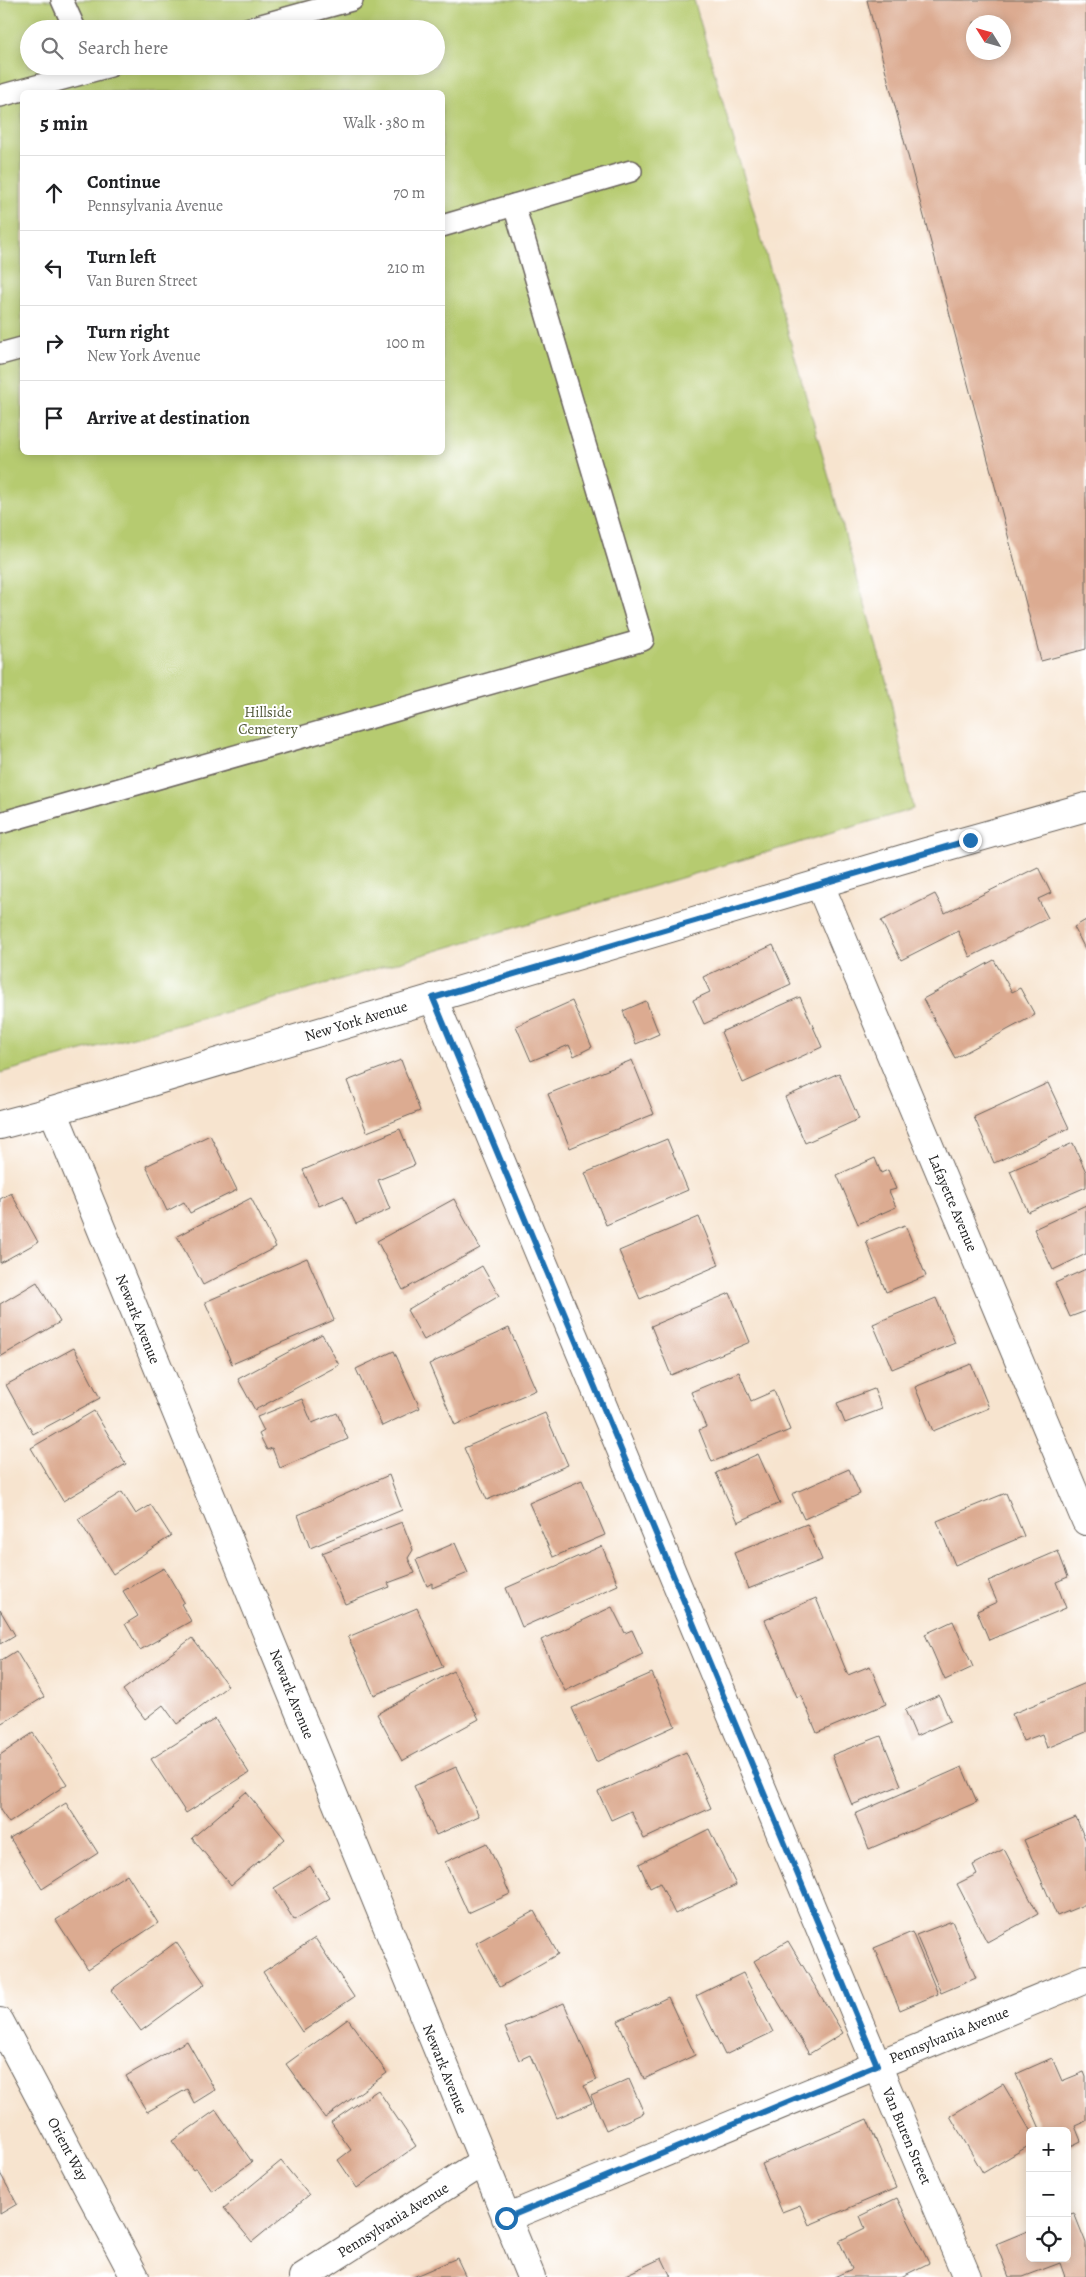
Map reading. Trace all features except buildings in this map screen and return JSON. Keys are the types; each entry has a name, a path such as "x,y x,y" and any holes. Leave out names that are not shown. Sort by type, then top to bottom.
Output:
{"street":[{"name":"New York Avenue","path":"0,1125 820,885 932,850 1086,807"},
{"name":"Lafayette Avenue","path":"820,885 1086,1521"},
{"name":"Van Buren Street","path":"433,998 967,2277"},
{"name":"Newark Avenue","path":"53,1111 530,2277"},
{"name":"Pennsylvania Avenue","path":"506,2218 1086,1979"},
{"name":"Orient Way","path":"0,2022 132,2276"},
{"name":"Pennsylvania Avenue","path":"303,2277 483,2162"}],"lane":[{"path":"62,0 71,20"},
{"path":"280,20 352,0"},
{"path":"21,90 74,75"},
{"path":"0,96 20,90"},
{"path":"445,225 631,171"},
{"path":"0,823 643,640 514,205"},
{"path":"0,354 20,349"}],"green space":[{"name":"Hillside Cemetery","path":"0,0 694,0 887,683 913,809 274,999 0,1073"}],"route":[{"path":"506,2218 877,2065 433,998 970,840"}]}
